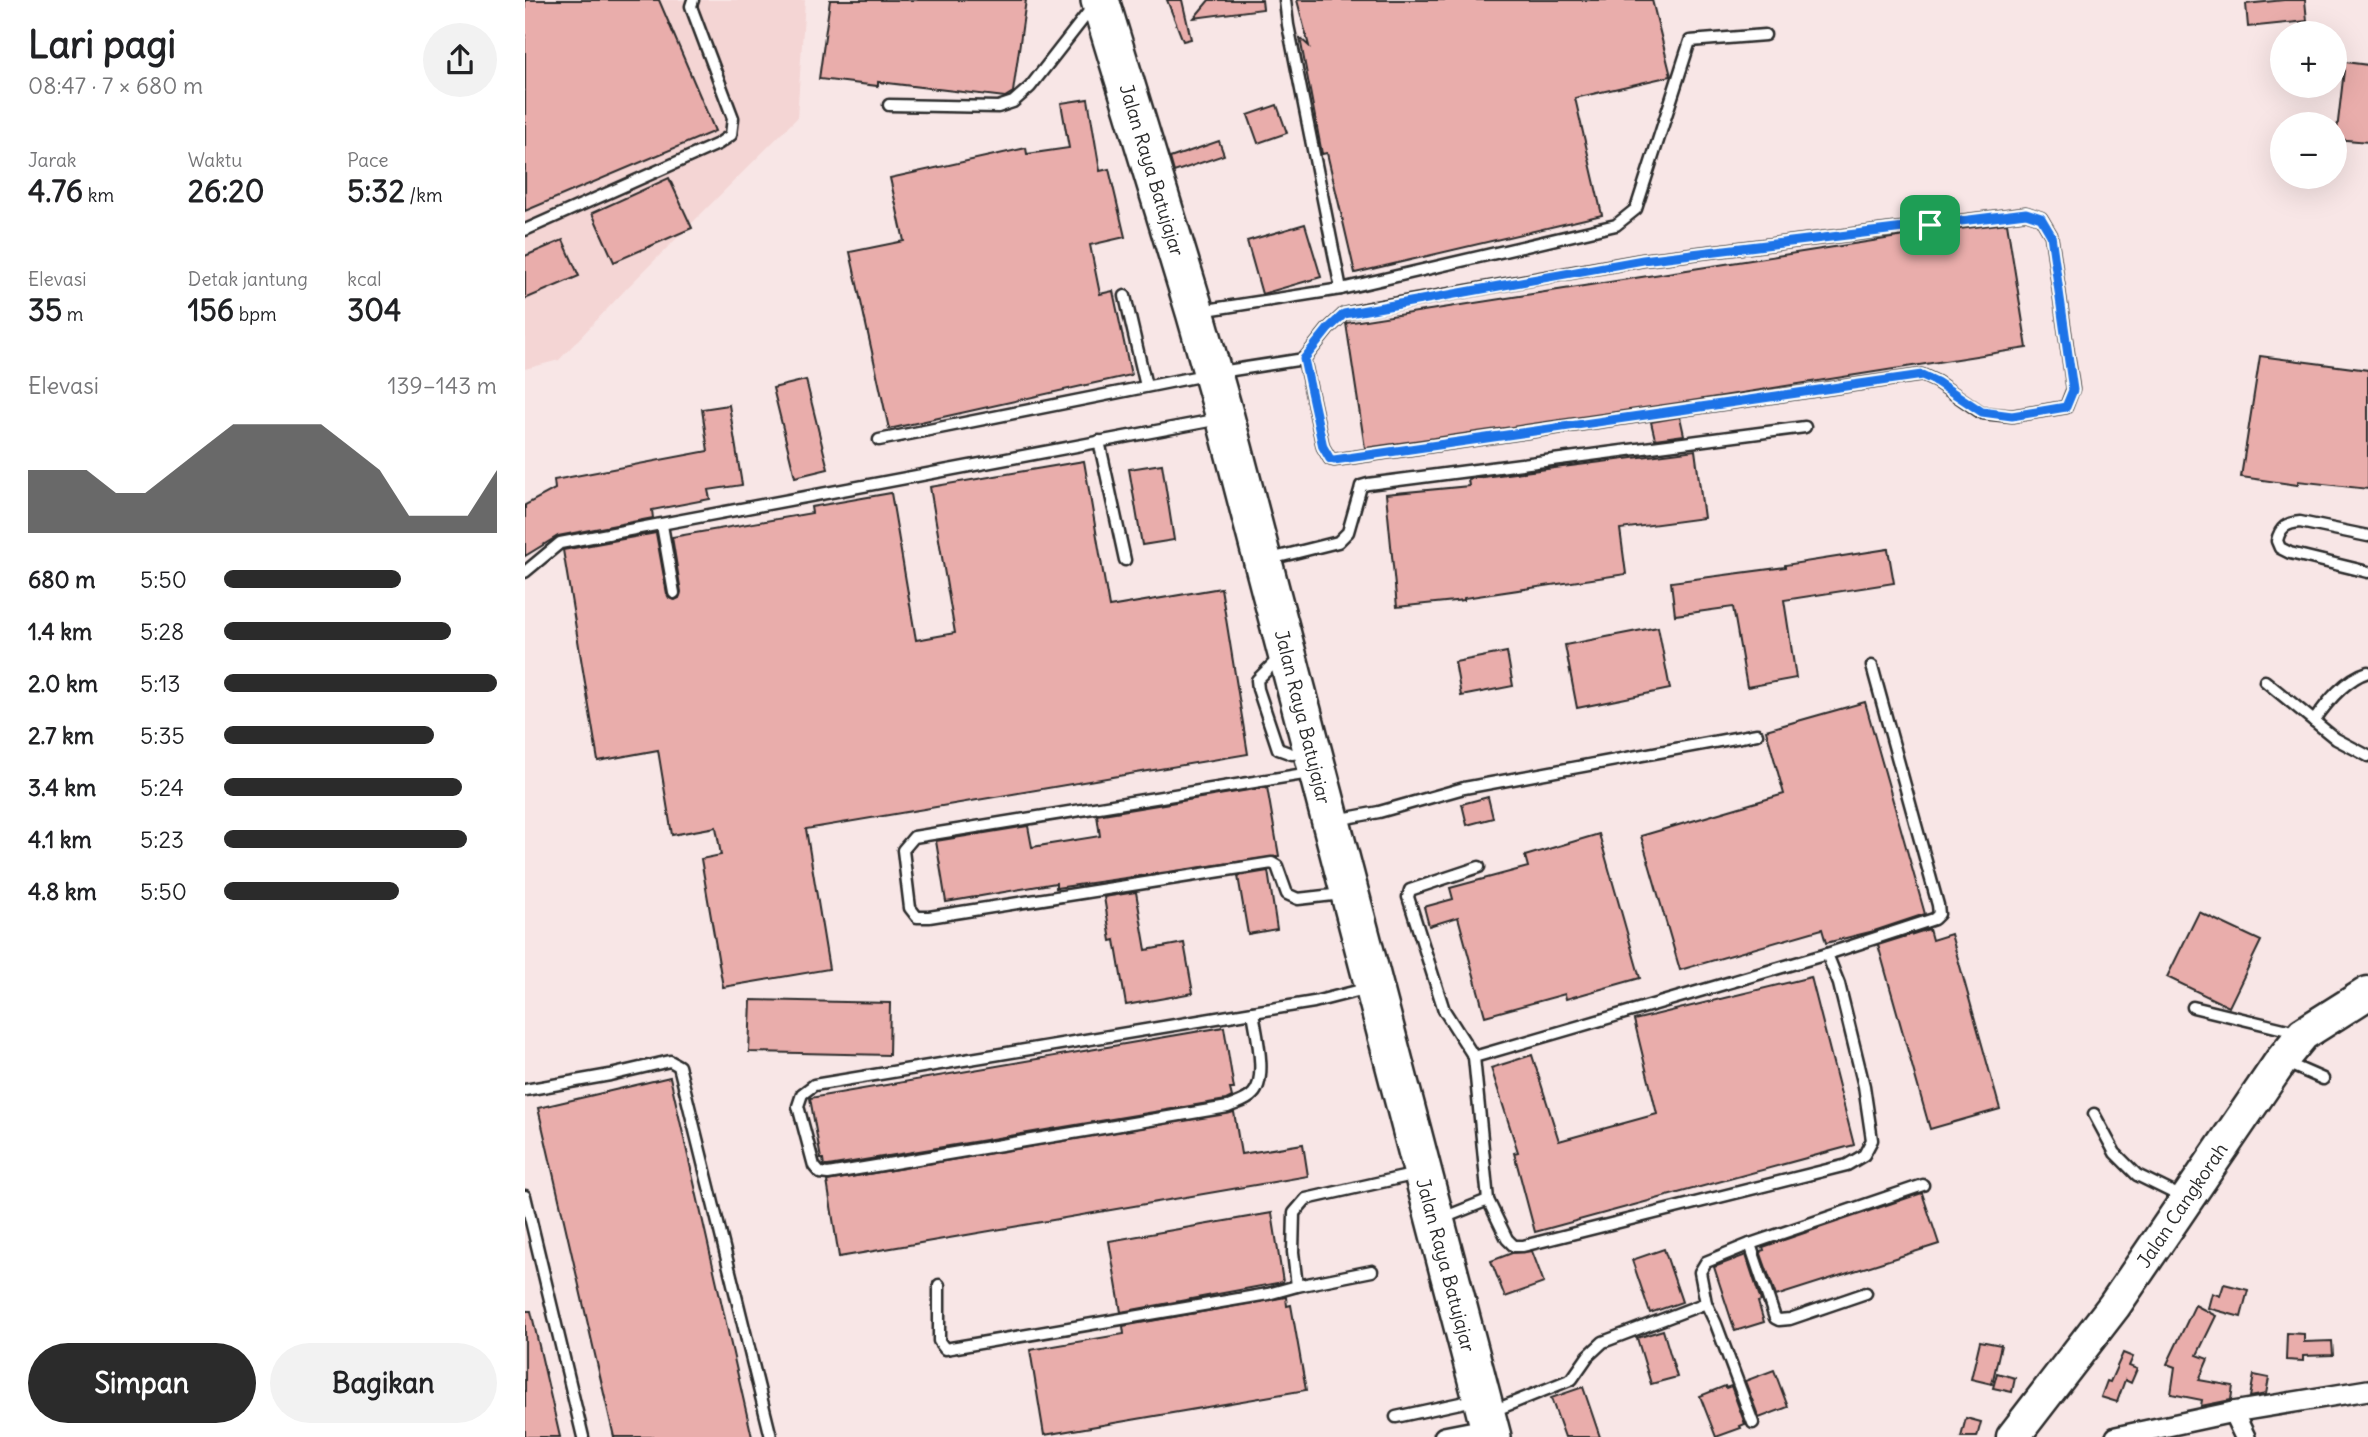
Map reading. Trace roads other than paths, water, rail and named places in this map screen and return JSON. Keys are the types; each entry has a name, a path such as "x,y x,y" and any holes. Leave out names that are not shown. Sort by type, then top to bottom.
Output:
{"highway":[{"name":"Jalan Raya Batujajar","path":"1099,0 1213,373 1487,1419"}],"main road":[{"name":"Jalan Cangkorah","path":"2013,1437 2114,1306 2281,1061 2303,1034 2368,993"}],"street":[{"path":"2116,1437 2233,1412 2368,1390"},
{"path":"2233,1412 2245,1437"},
{"path":"1444,1437 1487,1419"}],"lane":[{"path":"525,230 718,144 731,135 733,118 693,12 693,0"},
{"path":"889,105 998,107 1013,102 1030,87 1099,0"},
{"path":"1285,0 1341,289"},
{"path":"1195,312 1341,289 1616,225 1636,209 1690,41 1765,35"},
{"path":"879,440 1146,386 1194,379 1213,373 1304,359 1344,314 1365,309 1643,260 2026,213 2041,218 2051,235 2073,390 2066,407 2012,416 1982,412 1922,375 1334,460 1330,459 1323,447 1304,359"},
{"path":"1125,296 1146,386"},
{"path":"525,572 560,543 1225,417"},
{"path":"1263,561 1338,542 1348,532 1360,490 1368,484 1805,427"},
{"path":"1098,441 1125,560"},
{"path":"2368,536 2300,522 2283,526 2277,541 2280,548 2290,553 2368,572"},
{"path":"662,525 674,593"},
{"path":"1474,1057 1827,954 1934,919 1939,914 1938,905 1871,666"},
{"path":"2313,720 2329,699 2361,674 2368,672"},
{"path":"2265,681 2336,739 2368,756"},
{"path":"1329,821 1379,812 1464,788 1757,734"},
{"path":"1314,761 914,837 903,850 910,908 917,917 929,917 1272,863 1277,866 1287,894 1298,899 1349,892"},
{"path":"1479,867 1410,890 1408,897 1444,1010 1474,1057 1488,1200 1507,1238 1514,1246 1523,1246 1847,1165 1864,1155 1872,1140 1864,1086 1839,984 1827,954"},
{"path":"1253,1012 1260,1083 1256,1092 1247,1099 1228,1107 828,1174 820,1173 814,1166 798,1106 802,1094 814,1085 1253,1012 1314,1002 1373,987"},
{"path":"2193,1007 2303,1034"},
{"path":"525,1090 670,1061 679,1066 771,1437"},
{"path":"2281,1061 2323,1079"},
{"path":"2094,1114 2115,1153 2137,1175 2186,1200"},
{"path":"1297,1286 1293,1252 1294,1213 1305,1199 1422,1172"},
{"path":"1753,1423 1706,1303 1700,1272 1706,1262 1750,1244 1923,1185"},
{"path":"525,1196 583,1437"},
{"path":"1435,1220 1488,1200"},
{"path":"1750,1244 1775,1318 1779,1320 1790,1319 1866,1293"},
{"path":"939,1284 939,1341 944,1349 1268,1294 1372,1271"},
{"path":"1397,1417 1487,1419 1572,1379 1588,1356 1603,1342 1706,1303"}]}
